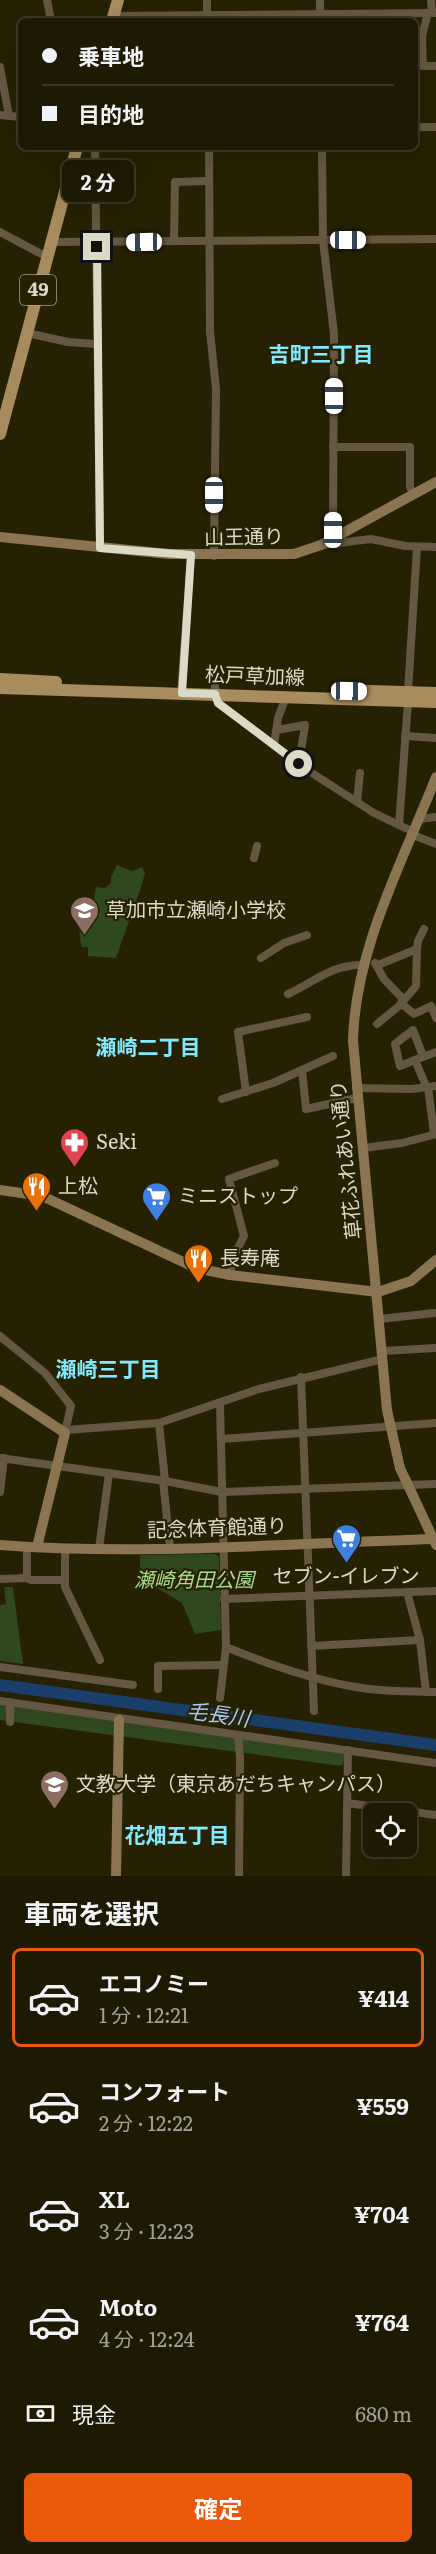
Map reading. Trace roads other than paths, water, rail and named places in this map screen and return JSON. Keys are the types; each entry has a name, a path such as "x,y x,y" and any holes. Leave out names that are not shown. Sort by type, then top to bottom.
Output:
{"main road":[{"path":"113,18 118,0"},
{"name":"49","path":"0,434 76,150"},
{"name":"松戸草加線","path":"0,679 286,697 408,697 436,693"},
{"name":"松戸草加線","path":"0,688 182,689"},
{"name":"松戸草加線","path":"215,691 408,697 436,702"}],"street":[{"path":"47,0 50,18"},
{"path":"207,0 207,18 432,13"},
{"path":"320,0 320,17"},
{"path":"431,0 432,13 422,36 423,66 436,66"},
{"path":"0,67 9,116"},
{"path":"0,115 18,117"},
{"path":"418,127 436,127"},
{"path":"95,150 100,548"},
{"path":"208,150 210,331 216,389 214,556"},
{"path":"322,150 323,240 334,334 333,530 336,537"},
{"path":"174,241 175,182 209,181"},
{"path":"0,232 48,257"},
{"path":"52,242 436,239"},
{"path":"27,333 68,342 97,344"},
{"path":"333,447 410,447 410,487 413,494"},
{"name":"山王通り","path":"0,537 191,555 294,554 321,545 436,482"},
{"path":"321,545 371,539 417,547 436,547"},
{"path":"399,825 417,547"},
{"path":"182,689 191,555"},
{"path":"215,691 218,703 299,764 357,802 413,834 436,844"},
{"path":"274,744 286,697"},
{"path":"277,730 305,725 299,764"},
{"path":"405,736 436,738"},
{"path":"357,802 360,773"},
{"name":"草花ふれあい通り","path":"435,1541 407,1486 390,1426 356,1093 353,1026 365,962 436,777"},
{"path":"419,819 436,817"},
{"path":"254,858 257,846"},
{"path":"377,1024 416,986 418,940 424,929"},
{"path":"261,958 284,943 307,935"},
{"path":"288,994 312,982 332,968 365,962 378,965 417,949"},
{"path":"378,965 384,979 414,1014 431,1006 436,1018"},
{"path":"246,1092 238,1032 307,1017"},
{"path":"363,1149 402,1143 435,1134 430,1086 419,1058 436,1052"},
{"path":"222,1099 246,1092 333,1056"},
{"path":"302,1070 306,1109 356,1093 430,1086"},
{"path":"230,1275 233,1258 244,1236 229,1179 275,1162"},
{"path":"0,1190 31,1192 42,1196 196,1268 230,1275 378,1292 411,1281 436,1260"},
{"path":"380,1319 434,1313"},
{"path":"0,1336 45,1373 71,1406 57,1466 32,1547 27,1578"},
{"path":"0,1390 65,1432 159,1423 301,1377 383,1355 436,1348"},
{"path":"301,1377 314,1711"},
{"path":"220,1403 226,1647 220,1698"},
{"path":"159,1423 170,1548"},
{"path":"221,1439 436,1423"},
{"path":"0,1492 2,1458 164,1480 222,1492 436,1484"},
{"path":"99,1548 109,1473"},
{"name":"記念体育館通り","path":"0,1545 65,1548 170,1548 435,1541"},
{"path":"65,1548 65,1587 100,1660"},
{"path":"0,1579 65,1580"},
{"path":"224,1599 436,1591"},
{"path":"407,1592 420,1640 426,1692"},
{"path":"312,1646 420,1640"},
{"path":"226,1647 276,1667 365,1689 436,1692"},
{"path":"158,1689 158,1666 223,1665"},
{"path":"0,1667 133,1685"},
{"path":"0,1701 436,1763"},
{"path":"10,1702 10,1722"},
{"path":"116,1876 118,1719"},
{"path":"238,1735 240,1758 239,1876"},
{"path":"346,1876 348,1750"},
{"path":"347,1803 436,1815"}],"waterway":[{"name":"毛長川","path":"0,1685 436,1745"}],"place":[{"name":"草加市立瀬崎小学校","path":"85,936"},
{"name":"Seki","path":"75,1168"},
{"name":"上松","path":"37,1212"},
{"name":"ミニストップ","path":"157,1222"},
{"name":"長寿庵","path":"199,1284"},
{"name":"セブン-イレブン","path":"346,1564"},
{"name":"文教大学（東京あだちキャンパス）","path":"55,1810"}],"district":[{"name":"吉町三丁目","path":"321,355"},
{"name":"瀬崎二丁目","path":"148,1048"},
{"name":"瀬崎三丁目","path":"108,1370"},
{"name":"花畑五丁目","path":"177,1836"}],"park label":[{"name":"瀬崎角田公園","path":"194,1580"}]}
